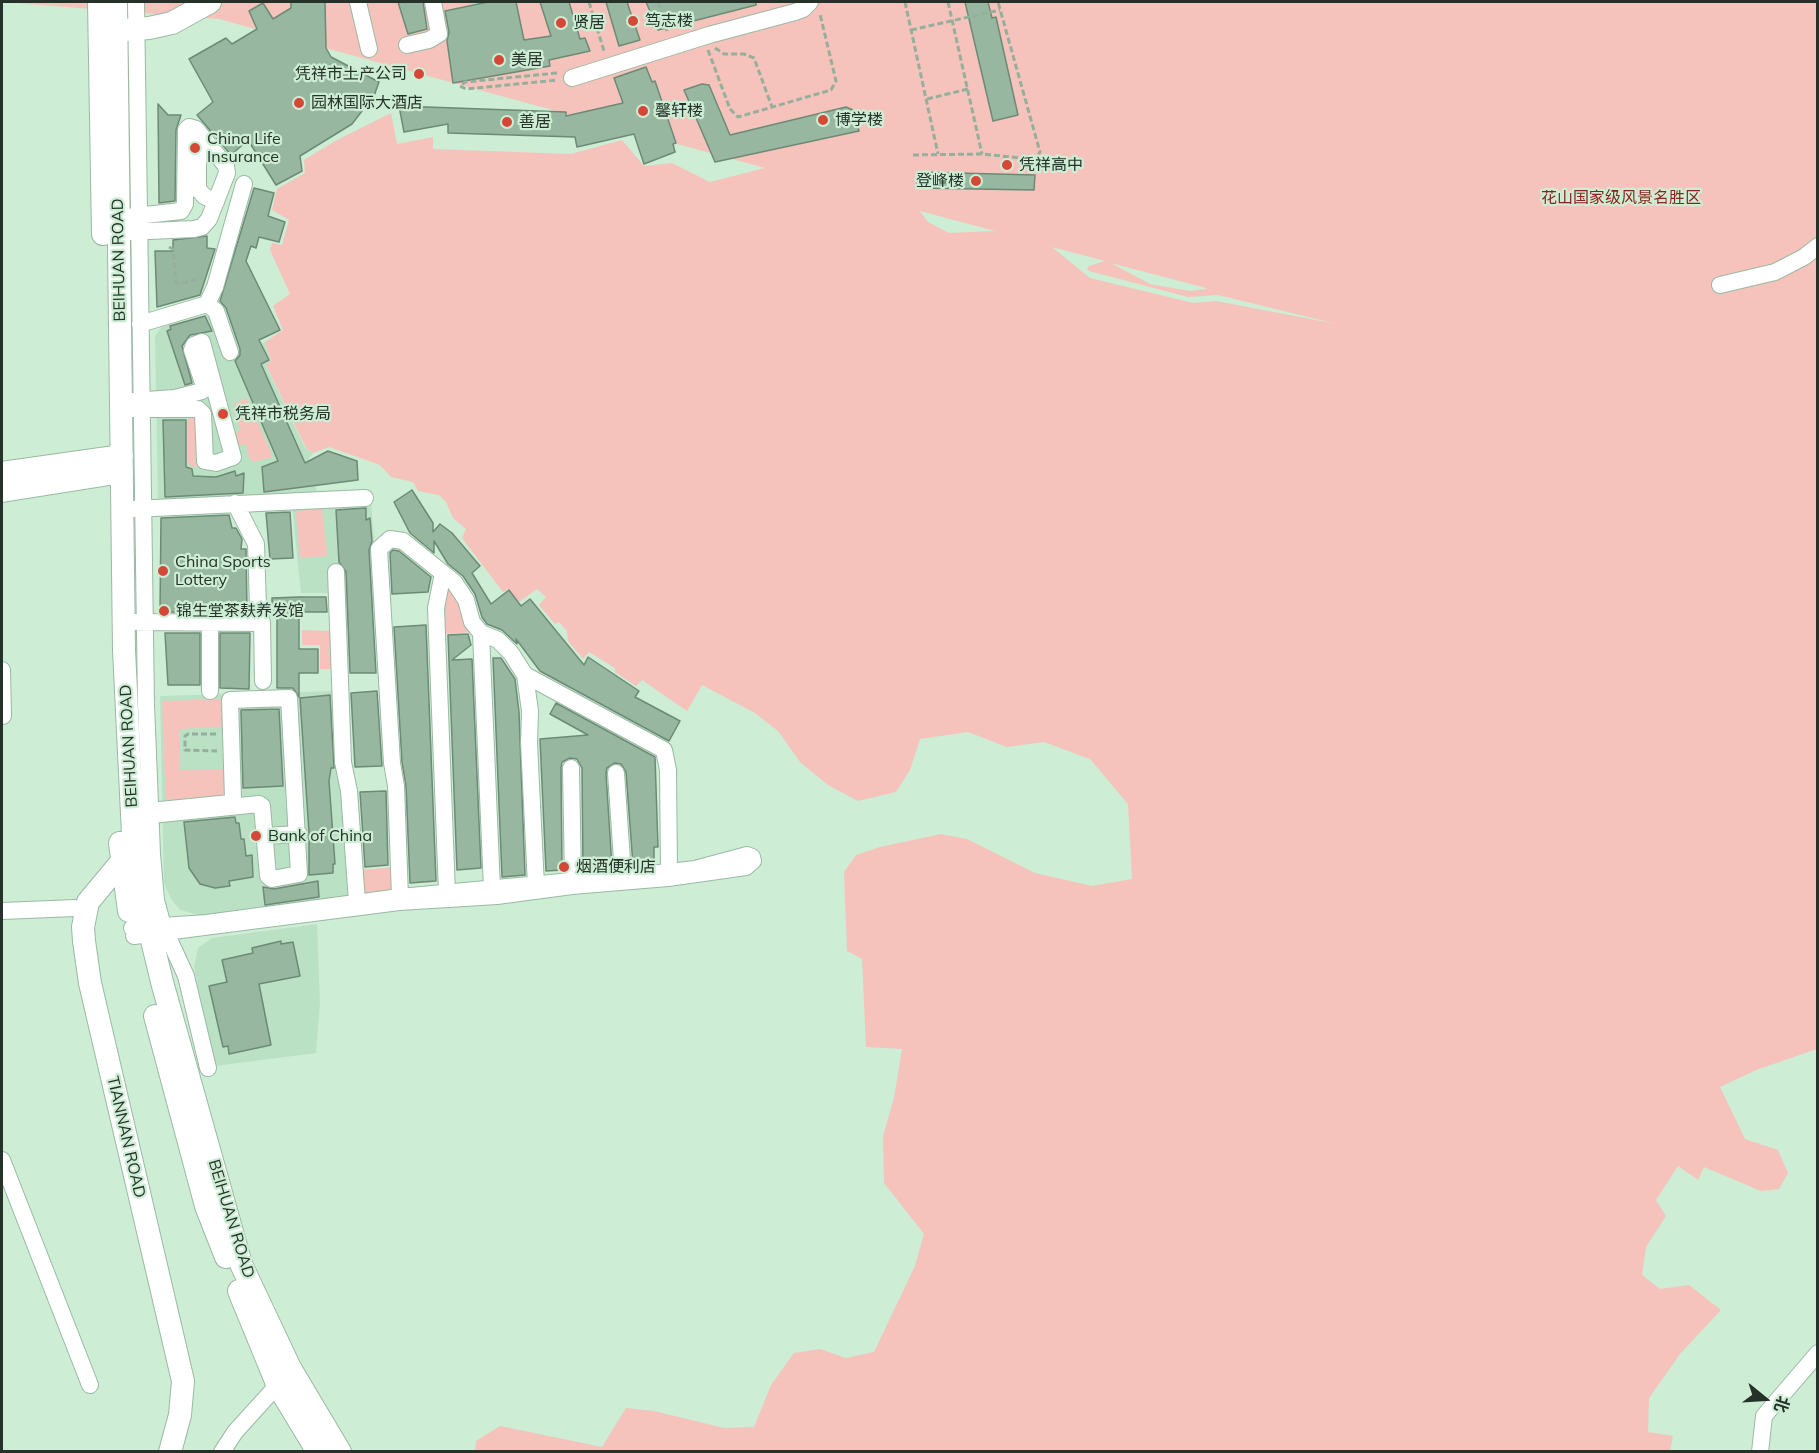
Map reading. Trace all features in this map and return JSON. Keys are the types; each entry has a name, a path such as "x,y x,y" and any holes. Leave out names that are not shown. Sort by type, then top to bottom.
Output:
{"main road":[{"path":"117,16 170,11 191,2"},
{"path":"117,16 172,23 210,2"},
{"name":"BEIHUAN ROAD","path":"117,16 129,224 131,405 115,465 132,509 123,590 134,622 137,711 122,862 148,931"},
{"name":"BEIHUAN ROAD","path":"117,16 115,465 111,669 126,835 206,1206 318,1452"},
{"path":"6,467 115,465"},
{"path":"2,491 115,465"},
{"name":"TIANNAN ROAD","path":"126,835 84,883 75,908 75,940 80,984 172,1384 171,1413 159,1452"},
{"name":"TIANNAN ROAD","path":"122,862 88,902 83,927 84,941 95,1004 183,1381 180,1415 170,1452"},
{"name":"BEIHUAN ROAD","path":"284,1377 340,1452"}],"street":[{"path":"358,2 369,49"},
{"path":"407,45 429,40 439,34 433,2"},
{"path":"571,74 607,60 793,7 799,2"},
{"path":"571,74 814,7"},
{"path":"193,127 226,166 227,173 209,219 202,227 161,230 129,224 182,211 186,130 193,127"},
{"path":"198,131 198,189 204,196 216,202"},
{"path":"140,324 207,304 215,287 244,184"},
{"path":"129,224 140,324 131,405 132,509 144,576 134,622 262,623"},
{"path":"1720,285 1775,272 1804,257 1818,246"},
{"path":"207,304 216,311 230,352"},
{"path":"202,342 233,457 216,463 205,461 203,414 198,409 131,405 202,392 204,386 192,350 194,345 202,342"},
{"path":"132,509 365,498"},
{"path":"235,503 256,543 258,606 262,623 262,681"},
{"path":"400,897 396,786 392,763 380,546 390,539 403,542 457,585 466,600 472,622 481,633 498,640 511,653 525,675 530,711 529,743 536,886"},
{"path":"336,572 343,762 350,790 357,902"},
{"path":"443,573 436,608 447,893"},
{"path":"123,590 144,576"},
{"path":"210,622 210,691"},
{"path":"481,633 492,889"},
{"path":"2,670 3,716"},
{"path":"525,675 664,750 668,770 669,872"},
{"path":"232,698 289,698 299,834 299,874 272,879 268,876 262,807 259,804 150,813 230,803 233,799 229,703 232,698"},
{"path":"137,711 150,813 155,887 148,931 186,976 208,1068"},
{"path":"571,768 573,880"},
{"path":"616,773 623,875"},
{"path":"265,836 299,834"},
{"path":"747,855 752,856 753,861 746,867 678,877 572,885 497,896 399,902 148,931 400,897 536,886 573,880 695,869 747,855"},
{"path":"2,911 75,908"},
{"path":"2,1160 90,1385"},
{"path":"1760,1452 1764,1416 1818,1353"},
{"path":"222,1452 235,1432 284,1377"}],"path":[{"path":"589,2 607,60"},
{"path":"658,2 669,42"},
{"path":"905,2 938,154"},
{"path":"948,2 982,154"},
{"path":"913,155 982,154 1030,159 1037,157 1040,152 998,2"},
{"path":"706,36 734,115 738,117 831,90 835,85 814,7"},
{"path":"911,30 1000,10"},
{"path":"706,36 717,51 750,55 754,58 772,106"},
{"path":"571,74 466,89 460,86 465,82 571,74"},
{"path":"927,99 968,89"},
{"path":"161,230 163,246 173,249 176,283 180,284 208,276"},
{"path":"230,733 188,734 185,736 185,750 231,751"}],"shaded area":[{"name":"凭祥市税务局","path":"213,314 235,353 265,342 271,361 266,366 305,448 313,453 309,459 317,492 160,502 158,499 155,336 162,326"},
{"path":"371,500 379,609 341,612 335,593 301,593 292,507"},
{"name":"Bank of China","path":"335,691 352,896 203,916 180,910 171,899 164,883 160,696"},
{"path":"317,924 320,1003 316,1053 215,1066 194,968 198,948 212,938"}],"green space":[{"name":"花山国家级风景名胜区","path":"2,2 1817,2 1817,1049 1756,1070 1720,1087 1745,1139 1778,1150 1788,1173 1779,1189 1761,1191 1704,1167 1698,1180 1678,1166 1656,1200 1666,1216 1646,1247 1642,1275 1660,1289 1689,1285 1721,1310 1680,1354 1649,1398 1648,1432 1673,1436 1670,1451 475,1451 476,1441 500,1426 602,1447 626,1408 654,1411 724,1428 754,1427 771,1385 794,1353 820,1349 846,1358 874,1352 915,1266 924,1234 884,1183 883,1136 894,1098 902,1049 866,1047 862,959 847,951 844,872 856,855 880,847 941,834 967,839 1035,873 1092,886 1132,879 1128,804 1090,759 1044,742 1007,747 968,732 920,739 910,770 896,792 858,801 828,785 800,762 778,731 755,713 702,685 687,711 642,680 636,686 615,672 615,668 589,652 583,659 568,641 567,631 559,622 555,624 539,605 546,597 537,589 519,602 508,589 503,592 462,538 466,529 453,518 446,502 439,495 418,491 413,482 391,477 380,465 329,447 313,453 306,448 266,365 271,361 265,342 283,330 273,306 290,294 270,250 272,243 282,245 289,220 272,210 277,189 305,173 304,160 337,140 391,113 397,144 433,137 433,149 571,154 622,140 644,166 672,163 710,182 765,168 219,19","holes":["920,211 995,231 949,233 928,222","1052,247 1105,261 1089,266 1087,269 1089,271 1188,297 1218,295 1337,324 1216,301 1193,303 1090,278","1111,263 1206,289 1190,291 1150,284"]},
{"path":"247,398 273,457 253,462 249,458 246,444 236,446 233,435 240,431 234,404"},
{"path":"196,414 199,466 193,467 188,463 188,415"},
{"path":"322,509 327,556 300,558 296,511"},
{"path":"449,583 475,632 442,634 439,602"},
{"path":"302,630 331,631 331,669 320,669 320,645 302,645"},
{"path":"225,699 226,727 179,729 179,770 227,769 229,802 166,807 162,701"},
{"path":"397,867 395,892 363,898 359,870"}],"building":[{"name":"园林国际大酒店","path":"291,2 325,2 326,48 331,57 379,82 374,96 362,98 362,111 352,124 300,156 302,171 276,185 248,140 231,155 197,115 213,102 189,59 226,38 232,44 257,29 249,11 263,3 273,19 291,8"},
{"path":"398,2 423,2 427,29 408,34"},
{"path":"488,2 516,2 524,40 551,36 540,2 569,2 580,39 585,38 590,51 549,60 550,66 453,83 445,11"},
{"path":"606,2 627,2 640,40 619,46"},
{"path":"646,2 756,2 756,5 658,30"},
{"path":"965,2 988,2 992,18 996,17 1018,115 993,121"},
{"path":"646,67 652,82 655,81 676,143 673,144 675,152 644,164 634,134 577,147 575,137 448,133 448,124 404,132 399,106 566,112 566,116 623,103 614,78"},
{"name":"博学楼","path":"702,84 709,85 730,135 846,107 853,110 859,131 715,162 684,90"},
{"path":"158,104 168,115 181,115 176,130 175,201 159,203"},
{"name":"登峰楼","path":"918,172 1035,175 1034,190 917,188"},
{"path":"254,188 274,193 268,216 285,222 279,242 259,237 256,248 251,246 246,261 280,330 259,340 269,360 261,364 305,463 328,451 357,461 358,480 264,492 262,467 278,461 235,361 240,355 240,349 226,308 220,301"},
{"path":"207,236 207,248 215,249 200,295 157,307 155,251 173,251 173,240"},
{"path":"205,316 212,331 190,335 182,346 192,383 185,385 167,331 171,329 170,326"},
{"path":"163,420 186,420 186,467 192,469 193,476 216,477 235,471 236,476 244,473 243,493 165,497"},
{"path":"412,490 433,523 433,532 440,524 452,533 480,566 472,573 491,604 509,590 521,606 530,599 584,665 588,657 639,691 635,697 680,721 669,741 540,671 516,639 517,644 502,630 487,624 482,617 475,594 463,576 448,564 434,541 434,553 410,533 394,502"},
{"path":"366,508 366,520 370,518 372,541 369,550 376,673 350,673 346,572 339,562 336,510"},
{"path":"290,512 293,558 270,559 266,513"},
{"path":"229,515 232,528 236,528 242,539 241,549 246,549 247,612 160,612 161,518"},
{"path":"393,550 399,551 431,577 428,592 392,594 390,553"},
{"path":"326,597 327,612 299,612 299,649 318,649 318,673 299,673 299,697 293,688 277,688 277,613 272,613 272,598"},
{"path":"426,625 436,881 410,883 406,786 402,762 394,627"},
{"path":"165,633 200,633 200,685 168,685"},
{"path":"220,633 250,633 249,689 220,688"},
{"path":"468,634 471,645 452,660 472,659 481,868 457,870 448,635"},
{"path":"493,658 501,658 515,679 519,712 525,875 502,877"},
{"path":"377,691 382,766 355,767 351,693"},
{"path":"330,695 334,768 331,768 329,781 335,864 333,864 333,873 309,875 309,833 300,698"},
{"path":"556,703 655,757 658,847 654,847 654,863 633,865 626,772 621,764 615,763 607,768 606,774 612,867 583,869 582,768 577,759 570,758 562,762 561,768 562,870 546,871 540,739 588,735 550,714"},
{"path":"279,709 283,786 243,788 241,710"},
{"path":"386,791 388,865 365,867 360,792"},
{"path":"235,817 236,823 239,823 241,839 244,839 246,856 252,855 253,877 229,881 230,886 215,888 200,884 189,868 184,822"},
{"path":"318,881 319,897 265,905 263,887 274,889"},
{"path":"281,941 281,944 293,942 300,976 259,984 271,1045 229,1054 228,1046 223,1047 209,986 227,982 222,960 253,953 252,948"}],"place":[{"name":"笃志楼","path":"633,21"},
{"name":"贤居","path":"561,23"},
{"name":"美居","path":"499,60"},
{"name":"凭祥市土产公司","path":"419,74"},
{"name":"园林国际大酒店","path":"299,103"},
{"name":"馨轩楼","path":"643,111"},
{"name":"博学楼","path":"823,120"},
{"name":"善居","path":"507,122"},
{"name":"China Life Insurance","path":"195,148"},
{"name":"凭祥高中","path":"1007,165"},
{"name":"登峰楼","path":"976,181"},
{"name":"凭祥市税务局","path":"223,414"},
{"name":"China Sports Lottery","path":"163,571"},
{"name":"锦生堂茶麸养发馆","path":"164,611"},
{"name":"Bank of China","path":"256,836"},
{"name":"烟酒便利店","path":"564,867"}]}
